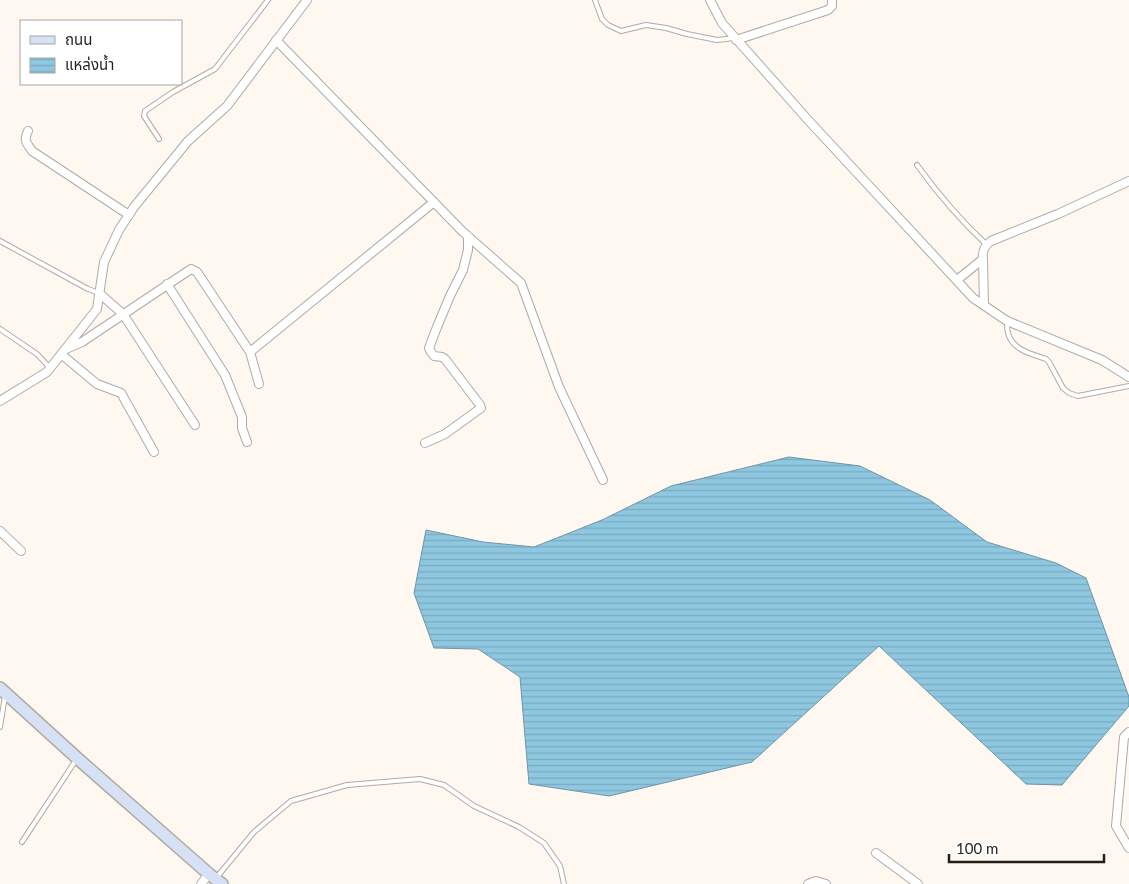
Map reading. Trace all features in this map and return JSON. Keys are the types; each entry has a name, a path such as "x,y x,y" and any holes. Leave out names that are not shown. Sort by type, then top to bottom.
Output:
{"street":[{"path":"0,401 47,372 97,309 104,262 134,207 188,140 227,106 307,0"},
{"path":"710,0 722,23 736,39 973,298 1007,321 1102,360 1129,377"},
{"path":"736,39 828,10 832,6 832,0"},
{"path":"276,40 468,236 521,283 559,387 603,480"},
{"path":"28,131 25,137 26,142 32,151 129,215"},
{"path":"984,305 982,253 986,244 991,240 1058,214 1129,181"},
{"path":"250,352 434,202"},
{"path":"425,443 445,434 481,408 445,359 442,356 434,356 429,348 450,296 463,270 468,250 468,236"},
{"path":"957,280 983,259"},
{"path":"63,351 82,342 191,269 197,272 250,352 259,384"},
{"path":"167,284 225,375 242,417 242,428 247,442"},
{"path":"99,292 123,314 195,425"},
{"path":"63,351 97,384 121,393 154,452"},
{"path":"0,531 21,551"},
{"path":"2,691 216,879"},
{"path":"1129,732 1124,737 1116,826 1129,848"},
{"path":"876,853 918,884"},
{"path":"201,884 216,879"},
{"path":"808,884 816,881 826,884"}],"lane":[{"path":"159,139 144,116 145,111 215,69 268,0"},
{"path":"595,0 602,19 608,25 621,31 646,25 717,40 736,39"},
{"path":"917,164 950,207 986,244"},
{"path":"0,241 88,289 99,292"},
{"path":"1007,321 1011,341 1019,349 1046,359 1069,393 1078,396 1129,386"},
{"path":"0,329 37,354 50,368"},
{"path":"0,727 2,691"},
{"path":"22,842 77,758"},
{"path":"216,879 254,832 291,801 348,785 420,779 444,785 474,806 519,827 544,843 560,866 564,884"}],"water":[{"path":"789,457 860,466 930,500 987,542 1056,563 1086,578 1129,697 1129,706 1062,785 1026,784 879,646 752,762 609,796 529,784 520,677 478,649 434,648 414,593 426,530 483,542 534,547 602,520 671,486"}]}
